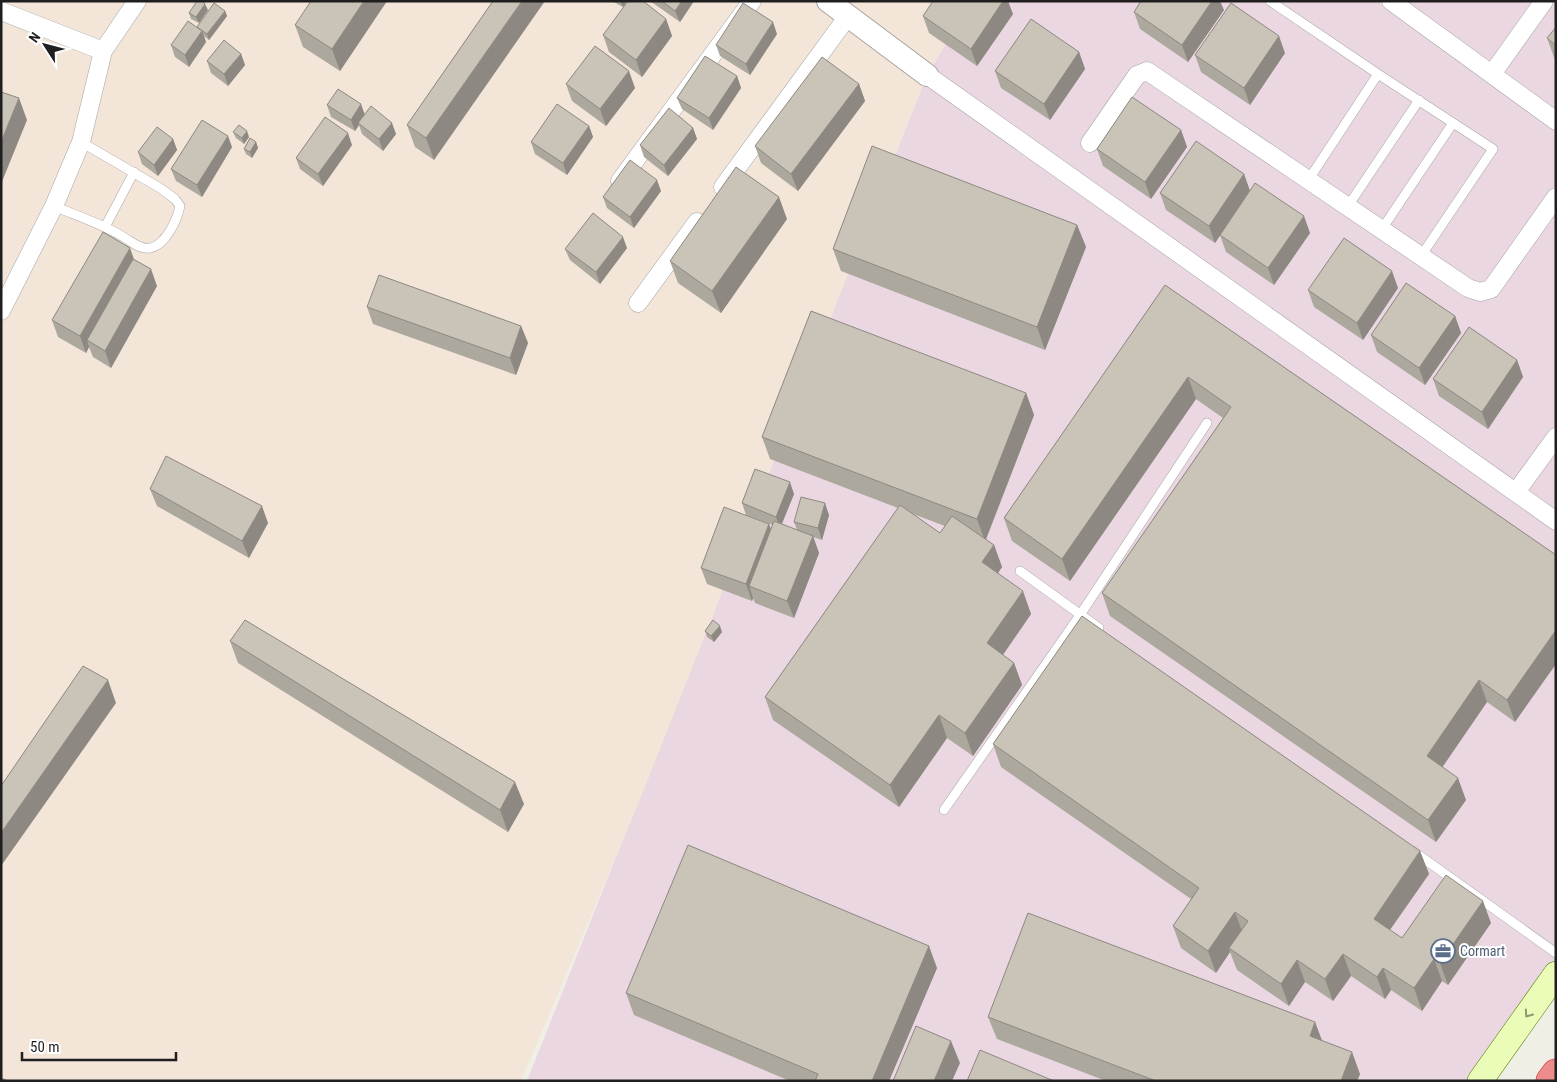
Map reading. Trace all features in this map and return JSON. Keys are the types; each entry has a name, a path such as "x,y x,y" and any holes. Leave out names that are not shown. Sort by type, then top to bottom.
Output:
{"highway":[{"path":"1550,1081 1556,1072"}],"main road":[{"path":"1480,1081 1556,974"}],"street":[{"path":"1,311 54,206 81,142 103,51 137,1"},
{"path":"612,191 752,1"},
{"path":"828,1 927,75 1556,521"},
{"path":"1391,1 1556,121"},
{"path":"1492,74 1544,1"},
{"path":"1,11 103,51"},
{"path":"638,303 848,16"},
{"path":"1090,143 1137,75 1148,71 1468,288 1480,292 1491,289 1556,197"},
{"path":"1516,492 1556,437"}],"lane":[{"path":"1270,1 1493,149 1421,256"},
{"path":"1309,179 1378,74"},
{"path":"1348,206 1419,100"},
{"path":"1382,230 1453,123"},
{"path":"54,206 105,227 137,245 148,248 157,245 164,238 178,215 180,206 175,199 134,172 81,142"},
{"path":"105,227 134,172"},
{"path":"944,810 1080,615 1207,423"},
{"path":"1020,571 1105,632"},
{"path":"1403,844 1556,953"}],"shaded area":[{"path":"1,1 980,1 947,42 927,75 639,802 521,1081 1,1081"},
{"path":"980,1 1556,1 1556,981 1484,1081 527,1081 927,75 947,42"}],"building":[{"path":"197,1 202,1 205,4 196,17 189,13"},
{"path":"311,1 364,1 332,49 295,25"},
{"path":"493,1 522,1 426,138 407,125"},
{"path":"628,1 643,1 666,19 636,60 603,35"},
{"path":"662,1 682,1 675,11"},
{"path":"933,1 1003,1 971,49 923,16"},
{"path":"1141,1 1212,1 1182,45 1134,12"},
{"path":"214,3 225,11 207,34 197,27"},
{"path":"743,3 773,22 746,64 716,45"},
{"path":"1231,3 1279,36 1244,88 1195,55"},
{"path":"1031,19 1079,52 1044,104 995,71"},
{"path":"188,21 202,31 185,55 171,45"},
{"path":"1556,27 1556,45 1547,38"},
{"path":"224,40 241,54 224,74 207,61"},
{"path":"595,46 629,71 600,109 566,84"},
{"path":"705,56 737,76 709,118 677,98"},
{"path":"822,57 859,84 791,174 755,146"},
{"path":"338,89 361,104 351,120 327,105"},
{"path":"1,92 19,98 1,142"},
{"path":"1132,97 1181,130 1145,182 1097,149"},
{"path":"557,104 589,126 563,163 531,142"},
{"path":"371,106 392,123 379,139 358,123"},
{"path":"669,108 693,128 664,165 640,145"},
{"path":"325,117 348,133 318,174 296,158"},
{"path":"202,120 228,136 197,185 171,169"},
{"path":"239,125 247,131 242,138 233,132"},
{"path":"157,127 173,139 154,165 138,152"},
{"path":"250,138 256,142 250,152 244,149"},
{"path":"1196,141 1244,174 1209,226 1160,193"},
{"path":"872,146 1077,225 1037,327 833,249"},
{"path":"630,160 657,180 630,217 603,197"},
{"path":"736,167 779,197 712,291 670,261"},
{"path":"1255,183 1304,216 1268,268 1220,235"},
{"path":"593,213 623,237 596,272 565,249"},
{"path":"103,232 130,248 80,336 52,320"},
{"path":"1344,238 1392,271 1357,323 1308,290"},
{"path":"133,259 151,269 105,351 87,340"},
{"path":"379,275 521,326 510,358 367,307"},
{"path":"1406,283 1455,316 1419,368 1371,335"},
{"path":"1165,285 1556,555 1556,630 1507,700 1479,680 1427,756 1458,778 1428,820 1102,593 1231,407 1188,377 1062,559 1004,518"},
{"path":"811,311 1026,393 977,519 762,437"},
{"path":"1469,327 1517,360 1482,412 1433,379"},
{"path":"166,456 262,506 242,541 150,489"},
{"path":"755,469 790,482 776,517 742,503"},
{"path":"801,497 825,503 818,528 794,522"},
{"path":"900,505 940,533 952,516 994,545 982,562 1023,591 987,643 1014,663 965,733 939,715 890,785 765,697"},
{"path":"724,507 769,524 746,584 701,568"},
{"path":"774,521 813,536 787,601 749,586"},
{"path":"1082,616 1420,851 1374,919 1402,938 1446,875 1483,901 1440,963 1434,959 1414,988 1383,968 1377,977 1343,954 1325,979 1297,960 1281,984 1229,948 1248,921 1235,912 1208,951 1173,926 1199,888 993,744"},
{"path":"245,620 515,782 500,810 230,641"},
{"path":"713,620 720,626 711,636 705,631"},
{"path":"83,666 108,680 1,833 1,786"},
{"path":"688,845 929,946 872,1081 815,1081 818,1074 626,993"},
{"path":"1028,913 1315,1022 1310,1036 1352,1052 1341,1081 1156,1081 988,1017"},
{"path":"916,1026 951,1041 934,1081 893,1081"},
{"path":"980,1050 1054,1081 967,1081"}],"place":[{"name":"Cormart","path":"1443,951"}]}
